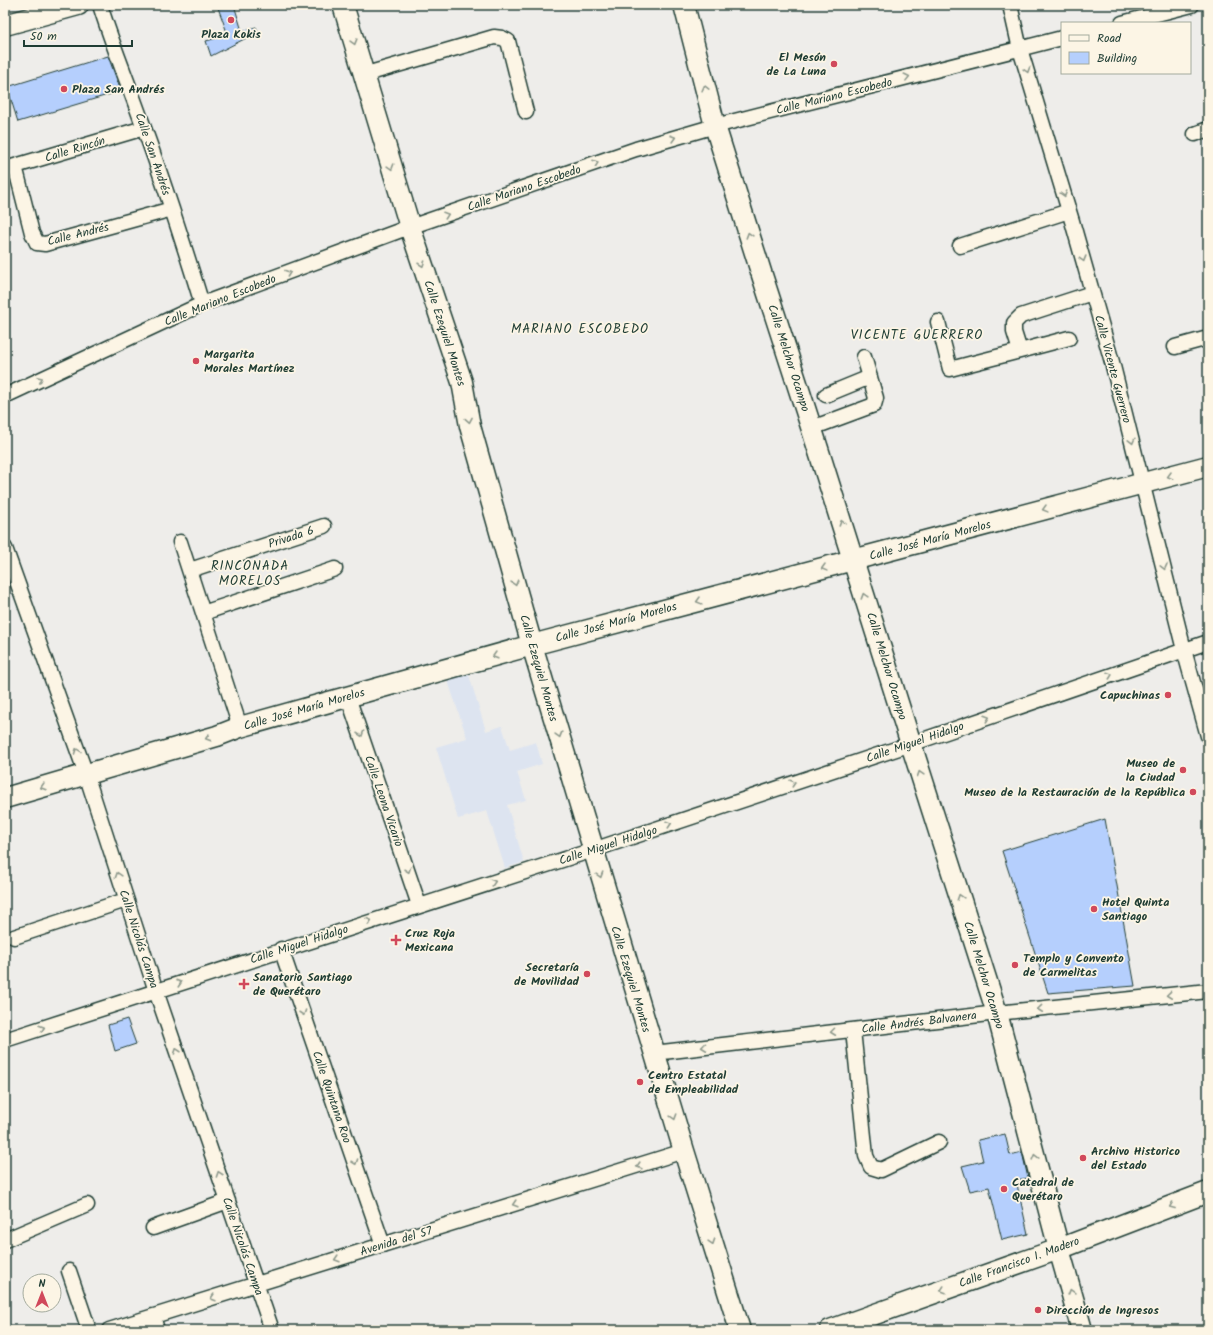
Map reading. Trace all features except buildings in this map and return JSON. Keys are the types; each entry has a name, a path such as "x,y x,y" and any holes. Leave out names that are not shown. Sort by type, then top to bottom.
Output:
{"street":[{"path":"5,25 78,5"},
{"name":"Calle San Andrés","path":"100,5 110,37 172,209 202,304"},
{"name":"Calle Ezequiel Montes","path":"343,5 410,228 462,382 470,426 592,850 740,1330"},
{"name":"Calle Melchor Ocampo","path":"684,5 715,126 997,1013 1059,1249 1082,1330"},
{"name":"Calle Vicente Guerrero","path":"1010,5 1020,49 1069,211 1112,362 1184,650 1208,736"},
{"path":"1126,22 1192,5"},
{"path":"363,75 494,38 502,38 508,41 526,112"},
{"name":"Calle Mariano Escobedo","path":"5,396 202,304 410,228 636,149 715,126 1061,38"},
{"name":"Calle Rincón","path":"10,168 144,128"},
{"name":"Calle Andrés","path":"10,168 32,233 37,242 45,244 172,209"},
{"path":"960,246 1069,211"},
{"path":"1020,351 1014,332 1014,323 1021,316 1092,293"},
{"path":"938,322 950,369 1069,338"},
{"path":"1175,347 1208,338"},
{"path":"812,428 874,405 876,398 864,357"},
{"path":"826,395 870,377"},
{"name":"Calle José María Morelos","path":"5,798 217,736 240,727 532,645 1208,466"},
{"name":"Privada 6","path":"190,570 324,526"},
{"path":"180,542 240,727"},
{"name":"Calle Nicolás Campa","path":"5,548 86,774 156,991 272,1330"},
{"path":"203,612 334,569"},
{"name":"Calle Miguel Hidalgo","path":"5,1040 281,949 592,850 911,744 1208,642"},
{"name":"Calle Leona Vicario","path":"348,697 420,905"},
{"path":"14,937 126,900"},
{"name":"Calle Quintana Roo","path":"281,949 383,1245"},
{"name":"Calle Andrés Balvanera","path":"654,1053 997,1013 1208,991"},
{"path":"853,1030 866,1156 871,1167 881,1170 939,1142"},
{"name":"Avenida del 57","path":"109,1330 684,1151"},
{"name":"Calle Francisco I. Madero","path":"830,1330 1059,1249 1208,1192"},
{"path":"153,1228 228,1201"},
{"path":"5,1240 87,1205"},
{"path":"69,1271 89,1330"},
{"path":"153,1316 157,1330"}],"shaded area":[{"path":"468,672 486,731 502,726 510,750 536,742 542,764 517,772 526,800 507,805 524,862 505,868 487,811 458,819 436,747 467,738 447,678"}],"place":[{"name":"Plaza Kokis","path":"231,20"},
{"name":"El Mesón de La Luna","path":"834,64"},
{"name":"Plaza San Andrés","path":"64,89"},
{"name":"Margarita Morales Martínez","path":"196,361"},
{"name":"Capuchinas","path":"1168,695"},
{"name":"Museo de la Ciudad","path":"1183,770"},
{"name":"Museo de la Restauración de la República","path":"1193,792"},
{"name":"Hotel Quinta Santiago","path":"1094,909"},
{"name":"Cruz Roja Mexicana","path":"396,940"},
{"name":"Templo y Convento de Carmelitas","path":"1015,965"},
{"name":"Secretaría de Movilidad","path":"587,974"},
{"name":"Sanatorio Santiago de Querétaro","path":"244,984"},
{"name":"Centro Estatal de Empleabilidad","path":"640,1082"},
{"name":"Archivo Historico del Estado","path":"1083,1158"},
{"name":"Catedral de Querétaro","path":"1004,1189"},
{"name":"Dirección de Ingresos","path":"1038,1310"}],"district":[{"name":"MARIANO ESCOBEDO","path":"580,328"},
{"name":"VICENTE GUERRERO","path":"917,334"},
{"name":"RINCONADA MORELOS","path":"250,572"}]}
